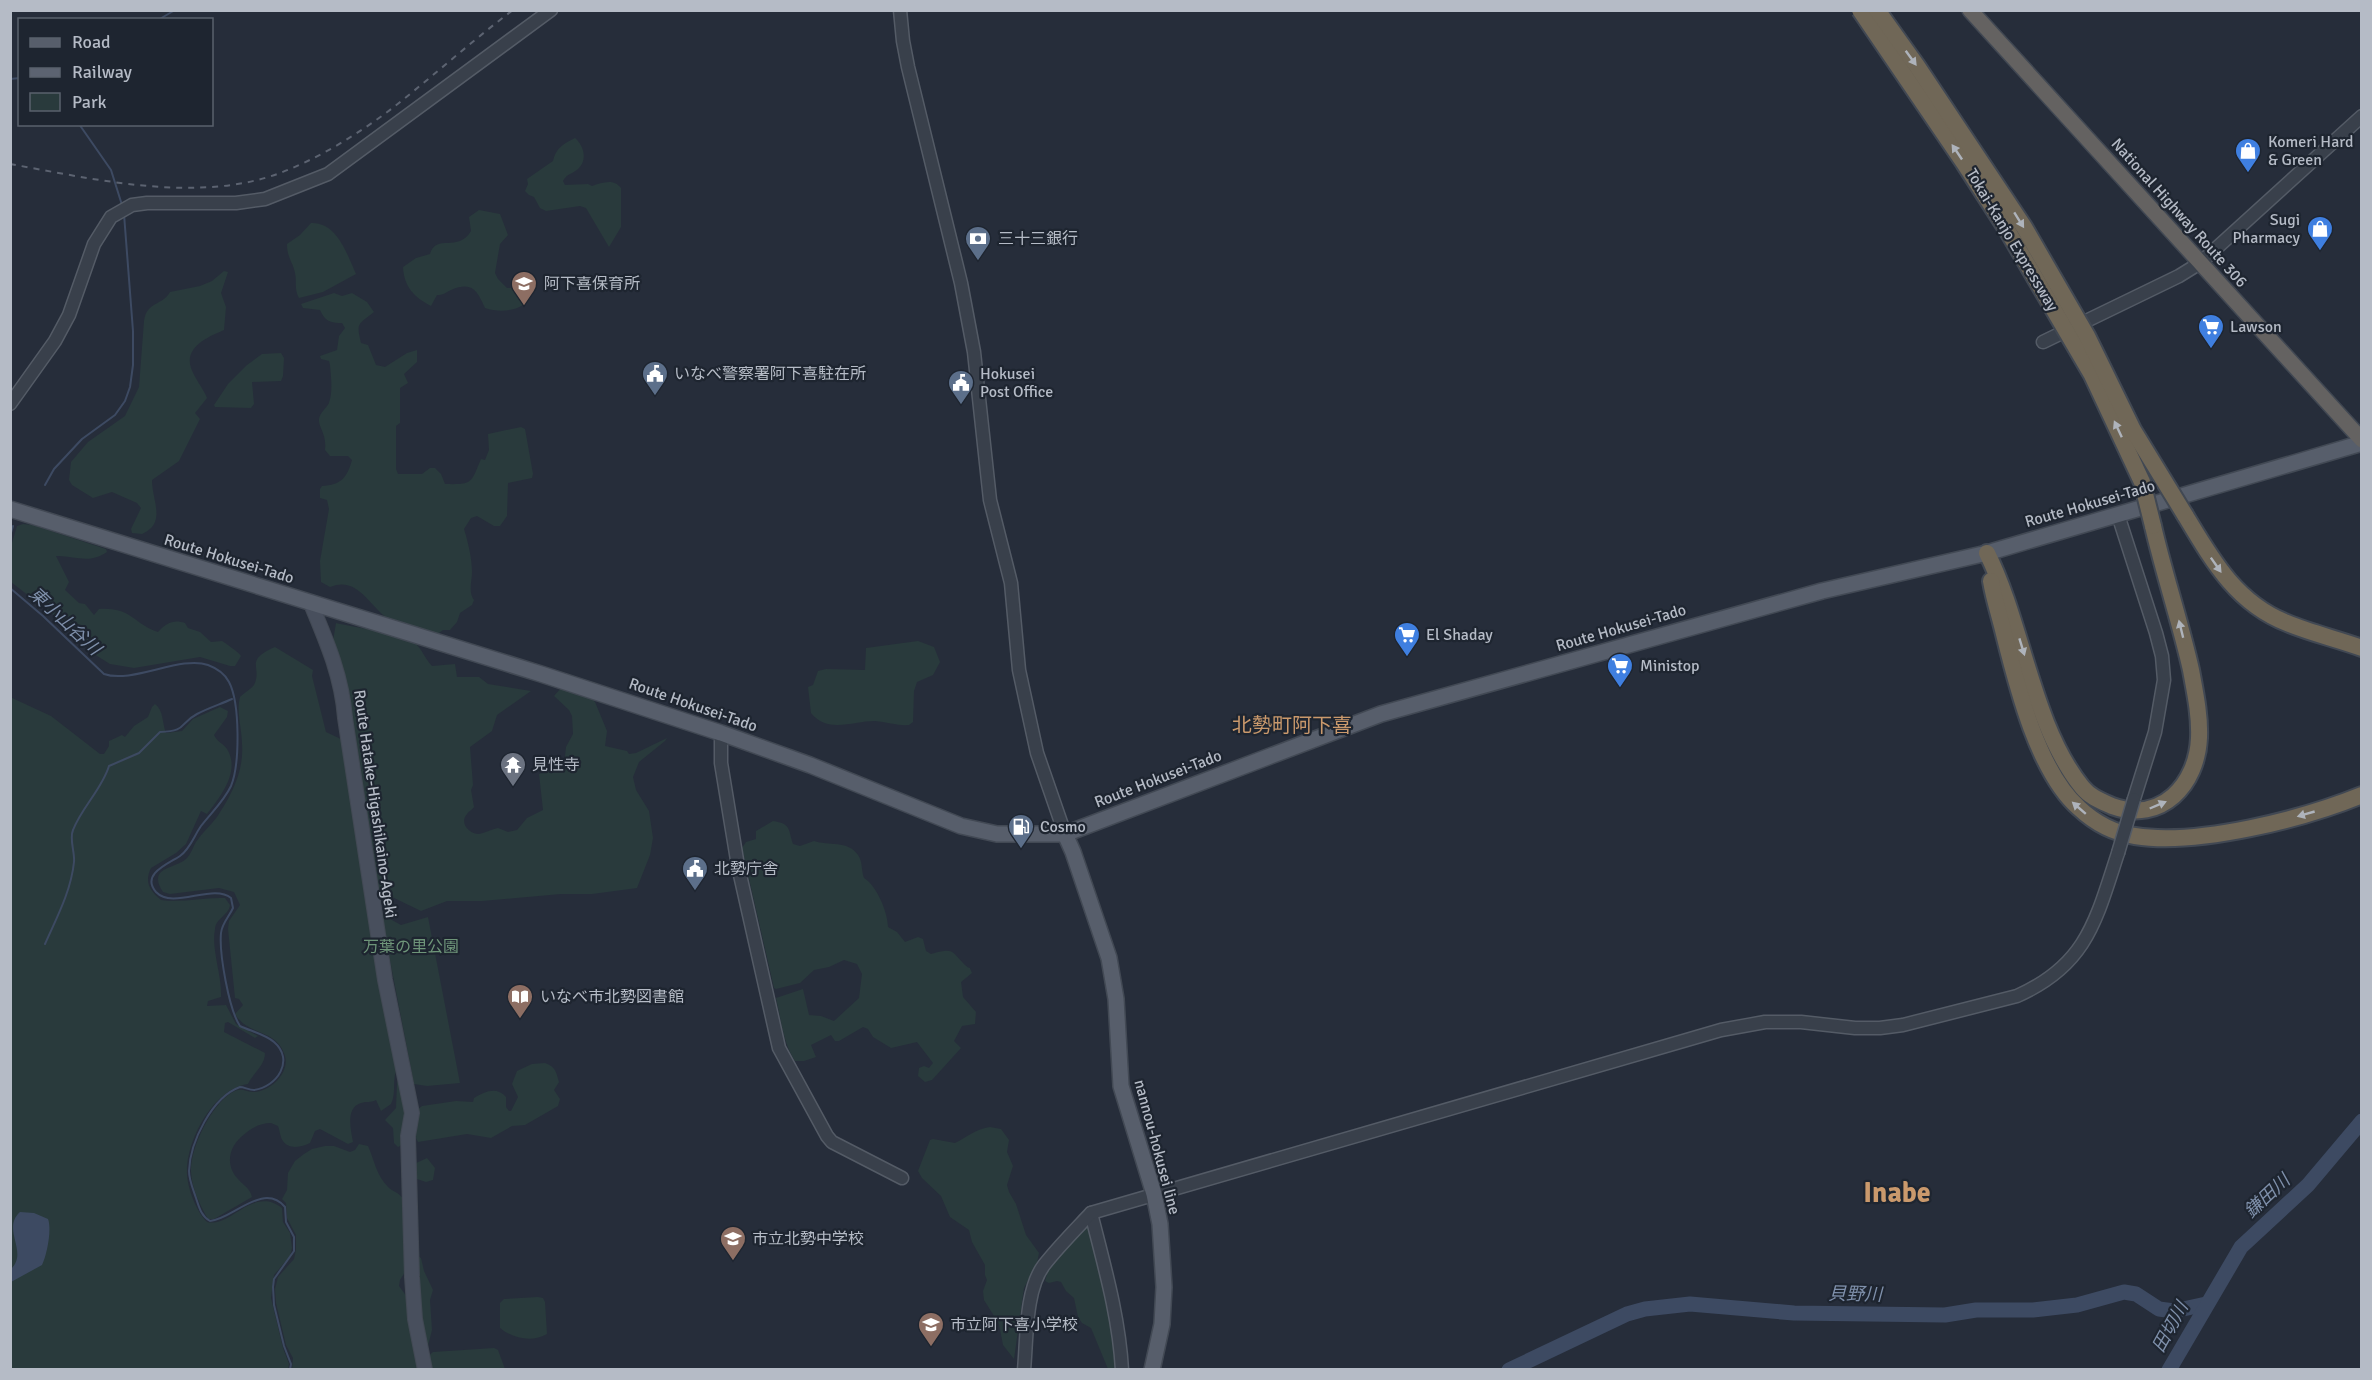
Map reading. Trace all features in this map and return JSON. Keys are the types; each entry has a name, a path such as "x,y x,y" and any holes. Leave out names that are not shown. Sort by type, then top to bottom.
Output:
{"highway":[{"name":"Tokai-Kanjo Expressway","path":"1860,10 1964,163 2044,292 2092,375 2142,482 2184,640 2197,706 2198,754 2189,780 2172,799 2148,809 2118,808 2096,800 2070,771 2045,717 2001,581 1987,553"},
{"name":"Tokai-Kanjo Expressway","path":"1877,10 2024,227 2087,336 2133,430 2216,566 2248,601 2265,613 2286,623 2361,648"},
{"name":"National Highway Route 306","path":"1970,10 2361,441"},
{"path":"1987,553 1991,585 2013,668 2044,759 2068,797 2096,821 2115,831 2134,836 2177,838 2244,829 2285,820 2361,795"}],"main road":[{"name":"Route Hokusei-Tado","path":"10,509 541,674 721,733 810,765 961,826 997,834 1065,834 1381,714 1822,591 1987,553 2361,441"},
{"name":"Route Hatake-Higashikaino-Ageki","path":"311,604 337,668 343,693 385,980 409,1092 412,1113 408,1136 411,1277 415,1319 425,1370"},
{"name":"nannou-hokusei line","path":"1065,834 1074,852 1109,958 1116,999 1121,1086 1154,1194 1163,1245 1164,1287 1161,1324 1152,1370"}],"street":[{"path":"10,404 55,341 69,315 94,244 111,217 132,205 147,203 236,203 255,200 285,192 328,174 551,10"},
{"path":"900,10 908,67 946,217 972,341 990,500 1011,583 1019,670 1042,770 1065,834"},
{"path":"2043,342 2179,276 2200,263 2361,116"},
{"path":"1024,1370 1031,1303 1036,1279 1043,1266 1091,1213 1721,1030 1766,1022 1801,1022 1855,1028 1880,1028 2017,996 2056,974 2078,951 2097,917 2156,732 2164,680 2162,656 2156,633 2118,515"},
{"path":"721,733 721,763 738,866 779,1048 832,1142 902,1178"},
{"path":"1091,1213 1110,1287 1121,1346 1122,1370"}],"green space":[{"path":"575,138 583,149 584,157 578,169 565,178 563,181 565,185 588,184 592,186 611,182 621,188 621,227 609,247 586,208 580,206 546,211 540,208 534,197 525,191 528,184 527,179 553,161 561,147"},
{"path":"479,210 500,214 508,235 500,244 495,273 507,288 518,288 522,291 523,305 504,311 485,308 477,292 469,287 458,287 437,295 431,306 411,291 405,280 403,267 416,258 430,254 437,245 460,241 466,237 471,231 469,217"},
{"path":"311,223 320,224 334,233 345,249 356,274 323,292 299,298 287,244"},
{"path":"224,271 228,272 221,293 226,307 224,330 199,344 191,354 191,368 207,398 195,413 200,419 179,461 152,480 156,511 154,524 142,534 132,533 131,529 141,508 137,503 112,492 93,498 72,485 69,480 71,462 88,442 125,416 139,387 144,321 148,310 170,292 200,286 212,281"},
{"path":"334,293 342,296 352,293 367,302 374,312 360,324 359,331 361,343 368,345 376,365 385,367 407,353 417,350 417,362 404,374 408,383 400,388 400,423 396,426 398,474 422,474 430,468 435,468 441,474 445,484 466,483 473,477 481,459 485,460 489,450 488,434 521,427 525,429 532,478 508,483 507,516 500,526 494,526 477,516 471,518 464,529 471,561 471,590 474,600 472,605 460,613 457,622 450,630 443,630 436,635 392,621 355,588 348,585 330,587 321,582 320,561 329,509 327,500 320,498 320,489 322,486 339,482 348,472 352,460 348,456 330,456 325,450 325,440 319,419 329,403 331,379 329,361 321,359 320,356 337,350 339,336 345,328 342,323 326,319 320,310 303,308 301,304"},
{"path":"281,353 284,358 281,381 252,382 254,404 251,408 215,407 214,405 228,384 247,365 262,354"},
{"path":"33,525 106,549 107,552 100,556 87,559 56,556 69,582 65,590 79,603 85,604 94,615 99,609 119,611 158,632 170,623 177,621 185,623 188,628 200,632 211,642 222,641 237,652 241,656 235,666 200,657 134,668 110,664 94,654 69,627 11,582 11,546 17,526"},
{"path":"336,623 408,639 417,645 432,666 455,664 457,677 479,677 488,684 531,691 497,715 492,731 470,747 473,785 471,790 474,807 464,821 466,827 475,834 498,828 508,832 517,830 527,818 543,810 539,774 564,765 566,747 573,734 572,716 569,710 554,696 561,688 591,697 595,702 607,731 605,746 627,751 629,754 667,738 639,762 633,777 636,790 649,811 653,838 650,855 637,888 592,894 447,901 421,911 390,896 378,894 350,721 350,696 333,641"},
{"path":"918,641 934,647 940,662 933,675 917,682 914,691 913,722 909,725 875,721 833,725 825,723 811,713 808,687 813,685 818,671 826,669 865,670 866,648"},
{"path":"275,647 313,670 312,676 326,732 343,740 398,1065 391,1104 381,1111 376,1100 361,1103 353,1110 350,1120 353,1142 348,1144 320,1129 315,1131 310,1143 292,1147 281,1138 278,1126 271,1123 259,1125 244,1134 231,1151 230,1162 234,1174 252,1197 214,1219 208,1219 195,1191 191,1172 194,1151 203,1128 223,1099 234,1091 253,1092 266,1089 282,1075 286,1062 281,1047 276,1041 248,1026 235,1014 243,1005 239,999 235,998 228,929 229,921 240,905 234,892 219,888 170,894 163,892 158,877 165,869 182,862 188,856 228,800 241,764 240,697 254,685 259,656"},
{"path":"10,697 51,716 100,754 104,754 109,741 122,735 125,737 134,726 148,717 155,704 161,714 166,733 182,731 193,719 220,707 228,711 227,717 214,735 231,757 232,766 227,783 207,814 201,811 186,844 151,868 148,882 151,890 161,900 225,898 230,905 216,925 214,937 221,997 208,1001 207,1006 226,1005 236,1024 258,1036 255,1038 228,1022 225,1023 224,1032 265,1053 261,1066 248,1084 224,1095 205,1116 192,1143 187,1176 196,1205 207,1222 225,1219 261,1201 271,1202 282,1208 283,1222 290,1233 292,1248 290,1256 274,1275 271,1298 289,1364 288,1369 11,1369"},
{"path":"773,821 786,825 793,844 800,846 814,841 843,845 854,850 861,860 864,878 881,900 888,927 897,932 905,942 918,937 923,939 926,951 931,954 944,951 954,953 970,968 972,973 961,982 963,997 976,1012 975,1024 962,1026 954,1041 961,1048 932,1080 925,1082 918,1076 919,1068 924,1066 929,1068 933,1063 917,1042 891,1048 873,1037 868,1029 863,1027 839,1041 835,1041 831,1035 811,1045 816,1057 795,1061 785,1039 776,998 803,989 809,1015 821,1016 834,1021 859,998 862,974 857,964 844,960 829,967 814,970 800,983 774,988 742,848 746,842 756,839 756,831"},
{"name":"万葉の里公園","path":"381,914 401,925 428,917 460,1083 427,1086 414,1084"},
{"path":"545,1063 553,1068 557,1075 559,1082 554,1090 560,1099 558,1106 525,1125 512,1126 491,1138 467,1134 418,1142 416,1138 417,1110 422,1106 456,1101 473,1102 474,1098 494,1091 506,1097 506,1107 511,1111 518,1097 512,1084 517,1071 532,1064"},
{"path":"400,1074 407,1102 405,1143 398,1147 394,1143 393,1128 385,1120 396,1108 397,1083"},
{"path":"990,1127 1001,1129 1009,1140 1007,1152 1013,1166 1007,1185 1026,1235 1039,1253 1037,1263 1024,1288 1014,1359 1003,1345 999,1324 984,1300 983,1291 987,1280 985,1265 972,1242 969,1230 950,1217 941,1196 918,1171 930,1140 955,1143 976,1131"},
{"path":"359,1144 368,1146 381,1177 388,1187 403,1199 405,1272 399,1286 407,1297 420,1369 292,1369 293,1358 286,1345 275,1289 278,1277 294,1259 296,1250 296,1235 287,1218 286,1203 282,1199 287,1190 288,1173 295,1161 312,1149 334,1146 350,1152 355,1150"},
{"path":"427,1158 435,1168 433,1180 426,1182 414,1178 414,1164"},
{"path":"1086,1223 1090,1225 1106,1287 1118,1369 1108,1369 1091,1328 1082,1323 1078,1317 1074,1298 1061,1282 1045,1281 1049,1267"},
{"path":"416,1255 421,1258 433,1290 430,1300 432,1330 428,1346 423,1342"},
{"path":"543,1298 545,1302 547,1334 529,1339 510,1334 500,1328 500,1303 504,1299"},
{"path":"494,1348 498,1350 505,1369 429,1369 427,1357 433,1352"}],"water":[{"path":"20,1212 34,1213 48,1219 48,1242 42,1265 11,1282 11,1269 16,1262 17,1255 13,1226"}],"waterway":[{"path":"161,18 175,10"},
{"path":"10,79 18,78"},
{"name":"東小山谷川","path":"80,126 111,170 122,205"},
{"name":"東小山谷川","path":"45,485 54,469 82,439 115,415 125,401 130,387 133,365 133,331 124,214"},
{"name":"東小山谷川","path":"10,536 13,526"},
{"name":"東小山谷川","path":"10,588 104,674 128,675 197,663 208,665 220,672 227,679 233,692 237,718 237,749 231,786 201,826 187,850 154,875 152,886 163,897 182,898 214,893 231,898 233,908 223,926 221,942 232,1008 240,1026 270,1039 280,1049 283,1057 280,1072 270,1084 254,1090 240,1087 220,1100 198,1134 190,1159 189,1171 199,1208 204,1217 210,1221 228,1215 257,1200 267,1198 276,1200 285,1207 286,1222 294,1237 294,1251 274,1279 273,1287 274,1305 291,1364 290,1370"},
{"path":"45,944 70,883 74,862 73,830 109,766 139,753 160,732 179,729 197,714 232,699"},
{"name":"鎌田川","path":"2169,1370 2241,1247 2308,1185 2362,1121"},
{"name":"貝野川","path":"1509,1370 1627,1314 1645,1309 1690,1304 1794,1313 1945,1315 1976,1310 2033,1310 2077,1305 2124,1292 2136,1294 2159,1309 2174,1311 2206,1304"}],"railway":[{"path":"10,164 110,182 180,188 215,187 248,182 280,173 321,154 373,122 513,10"}],"place":[{"name":"Komeri Hard & Green","path":"2248,174"},
{"name":"Sugi Pharmacy","path":"2320,252"},
{"name":"三十三銀行","path":"978,262"},
{"name":"阿下喜保育所","path":"524,307"},
{"name":"Lawson","path":"2211,350"},
{"name":"いなべ警察署阿下喜駐在所","path":"655,397"},
{"name":"Hokusei Post Office","path":"961,406"},
{"name":"El Shaday","path":"1407,658"},
{"name":"Ministop","path":"1620,689"},
{"name":"見性寺","path":"513,788"},
{"name":"Cosmo","path":"1021,850"},
{"name":"北勢庁舎","path":"695,892"},
{"name":"いなべ市北勢図書館","path":"520,1020"},
{"name":"市立北勢中学校","path":"733,1262"},
{"name":"市立阿下喜小学校","path":"931,1348"}],"district":[{"name":"北勢町阿下喜","path":"1292,725"},
{"name":"Inabe","path":"1897,1193"}],"water label":[{"name":"田切川","path":"2170,1327"}]}
